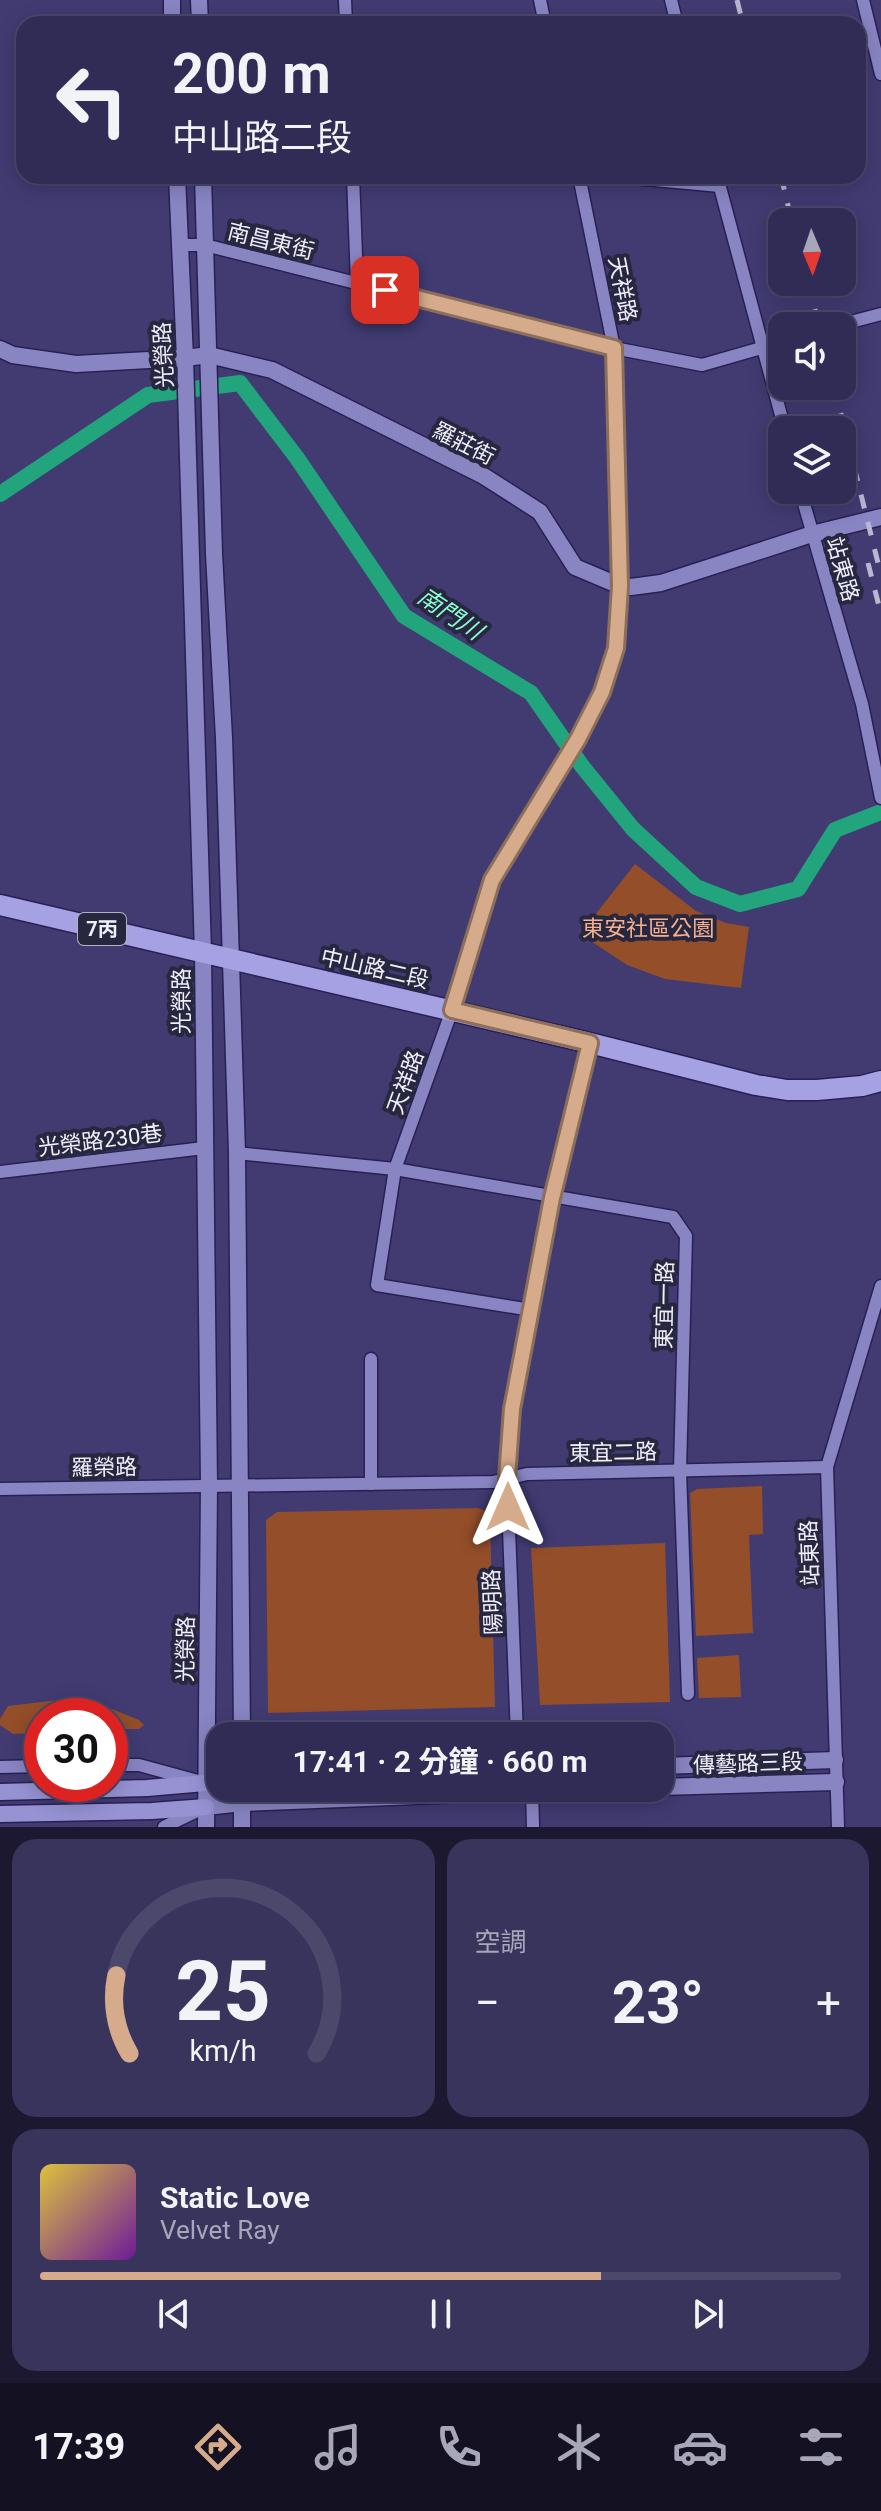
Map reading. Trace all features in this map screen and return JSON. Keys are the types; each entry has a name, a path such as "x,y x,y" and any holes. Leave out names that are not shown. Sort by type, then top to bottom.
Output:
{"main road":[{"name":"中山路二段","path":"0,905 452,1010 756,1085 787,1090 838,1089 881,1081"},
{"path":"0,1792 206,1784"},
{"path":"0,1814 206,1807"}],"street":[{"path":"863,0 881,74"},
{"name":"光榮路","path":"177,184 203,953 212,1722"},
{"name":"光榮路","path":"203,184 237,1153 242,1722"},
{"path":"353,184 357,282"},
{"name":"天祥路","path":"531,1310 377,1285 395,1169 452,1010 492,880 578,739 602,692 616,648 620,586 614,348 581,184"},
{"path":"719,184 768,346"},
{"name":"南昌東街","path":"179,245 205,245 614,348 702,365 768,346"},
{"path":"856,321 881,314"},
{"name":"羅莊街","path":"0,349 13,355 76,364 209,355 272,370 482,475 540,512 575,567 620,586 661,583 812,534 879,517"},
{"name":"站東路","path":"804,504 862,704 881,798"},
{"name":"陽明路","path":"516,1722 507,1478 512,1409 552,1198 590,1043"},
{"name":"光榮路230巷","path":"0,1172 204,1148"},
{"name":"東宜一路","path":"237,1153 395,1169 673,1217 686,1236 680,1471 688,1694"},
{"name":"站東路","path":"838,1827 827,1467 881,1286"},
{"path":"371,1359 371,1484"},
{"name":"東宜二路","path":"209,1485 493,1482 527,1474 827,1467"},
{"name":"羅榮路","path":"0,1489 209,1485"},
{"name":"傳藝路三段","path":"674,1766 835,1760"},
{"path":"128,1765 206,1781"},
{"path":"0,1767 24,1766"},
{"name":"傳藝路三段","path":"674,1787 836,1782"},
{"name":"光榮路","path":"206,1827 207,1802"},
{"path":"164,1827 222,1802"},
{"path":"242,1802 242,1827"},
{"path":"533,1802 533,1827"}],"green space":[{"name":"東安社區公園","path":"635,864 696,911 726,923 749,927 741,988 665,979 627,965 580,934"},
{"path":"762,1486 763,1534 749,1535 753,1633 696,1636 690,1493 697,1489"},
{"path":"478,1508 490,1517 495,1707 268,1713 266,1520 277,1512"},
{"path":"665,1543 670,1702 540,1705 531,1548"},
{"path":"739,1655 741,1697 699,1698 697,1658"},
{"path":"24,1704 24,1734 13,1734 0,1725 8,1706"},
{"path":"128,1716 144,1725 139,1729 128,1729"}],"waterway":[{"name":"南門川","path":"0,494 148,395 240,383 297,458 404,616 531,693 582,766 633,829 696,887 740,904 798,889 835,830 881,812"}],"railway":[{"path":"737,0 741,16"},
{"path":"783,184 789,208"},
{"path":"812,296 816,312"},
{"path":"837,400 881,575"},
{"path":"868,563 881,614"}],"route":[{"path":"385,290 614,348 620,586 616,648 602,692 578,739 492,880 452,1010 590,1043 552,1198 512,1409 508,1507"}]}
